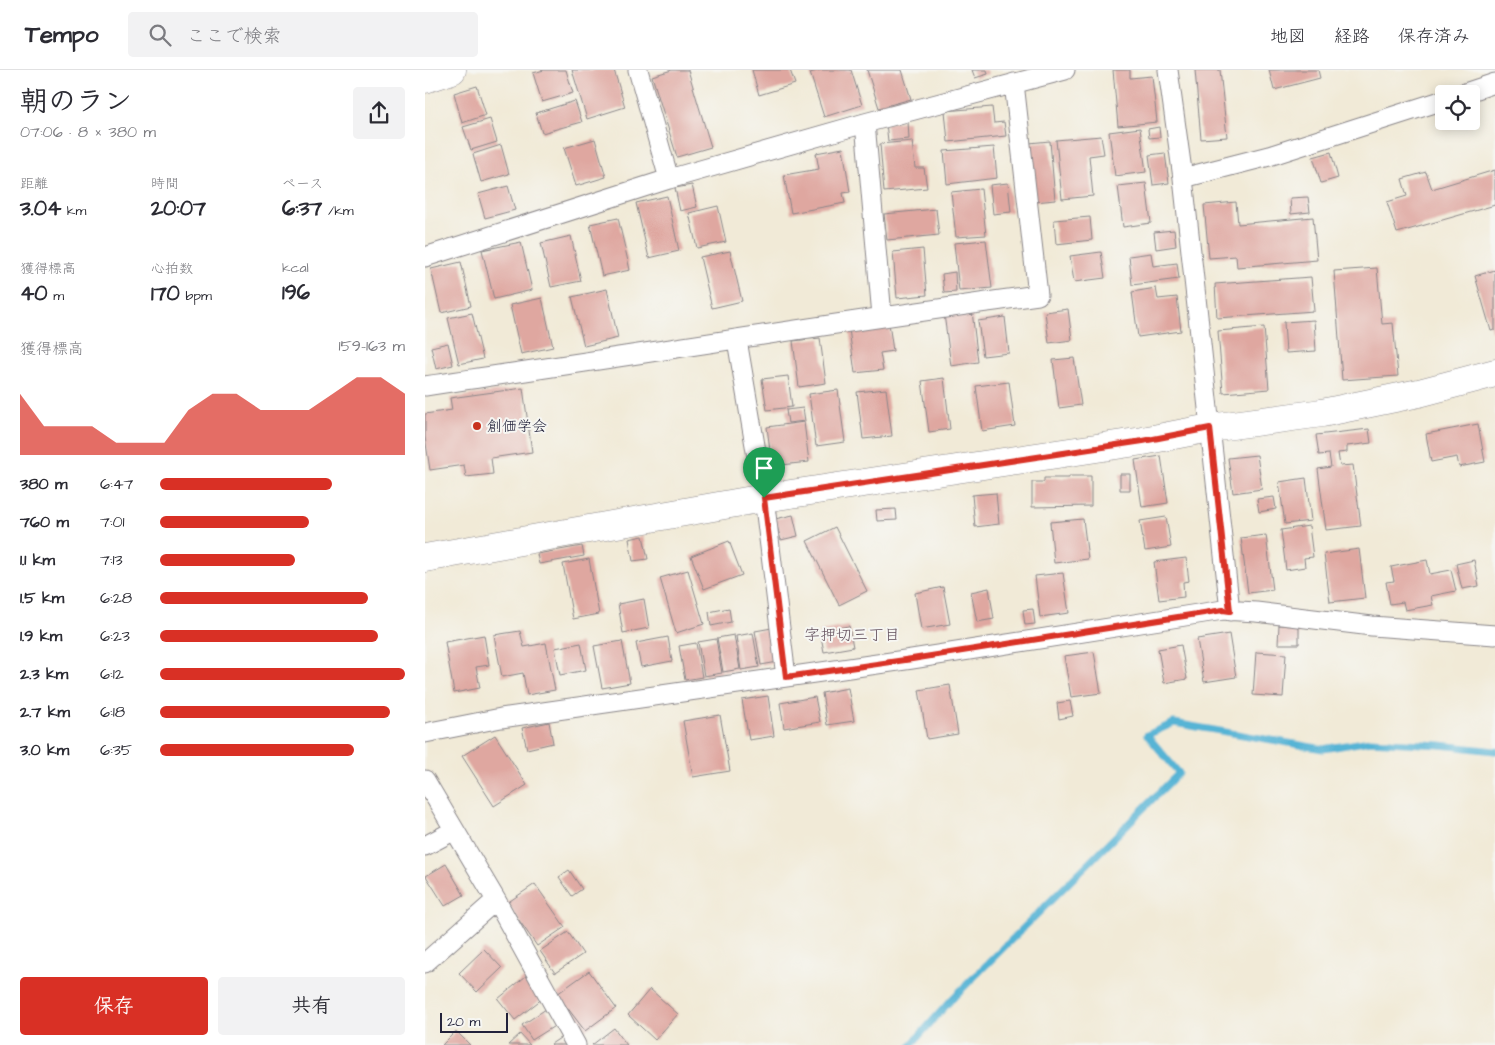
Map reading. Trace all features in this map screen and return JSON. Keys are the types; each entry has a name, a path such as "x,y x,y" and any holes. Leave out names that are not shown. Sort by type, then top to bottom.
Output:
{"street":[{"path":"425,79 452,70"},
{"path":"638,70 669,179"},
{"path":"425,257 669,179 865,123 1065,70"},
{"path":"1168,70 1183,178 1230,611"},
{"path":"425,386 737,340 882,316 1038,295 1014,83"},
{"path":"1480,88 1495,83"},
{"path":"1183,178 1269,156 1435,103"},
{"path":"865,123 882,316"},
{"path":"737,340 764,498 786,677"},
{"path":"425,558 764,498 1143,441 1210,428 1323,413 1419,393 1495,373"},
{"path":"425,733 501,718 912,659 1214,611 1256,612 1372,626 1495,634"},
{"path":"425,780 496,900 576,1045"},
{"path":"425,846 453,830"},
{"path":"425,963 496,900"}],"building":[{"path":"544,70 566,70 573,93 542,102 533,73"},
{"path":"572,70 614,70 625,107 587,119"},
{"path":"672,70 688,70 711,147 677,157 652,76"},
{"path":"752,70 790,70 795,84 759,95"},
{"path":"821,70 851,70 862,105 824,117 810,73"},
{"path":"867,70 902,70 911,99 879,108"},
{"path":"972,70 987,70 988,74 975,78"},
{"path":"1113,70 1130,70 1130,78 1152,76 1157,122 1118,126"},
{"path":"1195,70 1220,70 1227,137 1201,139"},
{"path":"1269,70 1318,70 1320,78 1274,90"},
{"path":"477,86 486,115 462,123 454,93"},
{"path":"575,101 582,122 542,133 536,113"},
{"path":"992,107 994,123 1004,122 1006,136 948,142 945,111"},
{"path":"490,119 497,142 471,150 463,127"},
{"path":"908,121 909,139 888,141 886,123"},
{"path":"1159,127 1160,137 1149,138 1148,129"},
{"path":"1140,128 1146,172 1115,176 1109,132"},
{"path":"1101,136 1104,154 1089,156 1093,196 1062,199 1056,140"},
{"path":"595,139 606,177 576,186 564,148"},
{"path":"912,141 915,168 924,168 927,188 884,192 880,144"},
{"path":"1050,141 1055,200 1035,202 1029,143"},
{"path":"501,145 509,174 481,182 473,154"},
{"path":"994,147 997,178 947,184 944,151"},
{"path":"843,148 850,192 843,193 845,203 791,213 784,175 819,169 816,153"},
{"path":"1331,152 1338,178 1321,183 1313,157"},
{"path":"1165,153 1169,183 1153,185 1149,155"},
{"path":"1495,170 1495,205 1397,233 1387,202 1407,196 1402,179 1426,172 1432,189"},
{"path":"1008,183 1011,212 993,214 990,185"},
{"path":"1146,183 1151,223 1123,227 1118,186"},
{"path":"692,185 697,207 680,211 675,188"},
{"path":"508,186 515,210 485,218 478,194"},
{"path":"981,189 986,235 956,237 951,192"},
{"path":"667,196 679,251 649,258 636,203"},
{"path":"1308,197 1310,212 1291,214 1290,198"},
{"path":"1236,202 1238,224 1313,217 1317,260 1237,267 1236,256 1209,258 1204,205"},
{"path":"718,206 726,242 697,248 689,213"},
{"path":"936,209 939,235 887,240 884,214"},
{"path":"1090,217 1092,240 1056,244 1054,220"},
{"path":"618,218 630,270 602,276 590,224"},
{"path":"1174,230 1176,246 1156,249 1154,232"},
{"path":"571,236 581,281 551,287 541,243"},
{"path":"986,240 992,288 959,291 954,243"},
{"path":"521,242 532,290 494,299 482,250"},
{"path":"923,249 927,295 897,298 893,252"},
{"path":"730,251 742,301 712,308 700,257"},
{"path":"1101,252 1105,278 1074,282 1070,256"},
{"path":"1151,253 1153,266 1177,263 1179,279 1132,285 1129,256"},
{"path":"461,262 471,306 441,313 431,269"},
{"path":"1377,268 1382,324 1393,323 1398,376 1342,380 1334,271"},
{"path":"1495,270 1495,330 1491,331 1475,276"},
{"path":"955,272 956,292 944,293 942,274"},
{"path":"1311,277 1314,311 1217,318 1215,284"},
{"path":"1156,288 1158,299 1177,297 1181,331 1138,337 1132,292"},
{"path":"607,289 618,338 584,346 572,297"},
{"path":"542,298 553,347 521,354 510,305"},
{"path":"1068,309 1072,340 1049,343 1045,312"},
{"path":"972,311 978,362 951,366 944,314"},
{"path":"472,313 483,359 459,364 448,318"},
{"path":"1005,317 1009,353 983,356 978,321"},
{"path":"1314,320 1316,351 1286,353 1284,322"},
{"path":"889,323 893,351 880,353 883,370 855,373 849,329"},
{"path":"1264,327 1269,389 1223,393 1218,331"},
{"path":"820,338 826,383 799,387 793,341"},
{"path":"448,343 453,365 436,369 431,347"},
{"path":"1074,358 1081,405 1059,408 1053,360"},
{"path":"788,376 792,407 767,410 762,379"},
{"path":"944,378 950,429 929,432 922,381"},
{"path":"1009,382 1015,426 982,431 976,386"},
{"name":"創価学会","path":"523,388 532,452 491,458 493,474 466,477 464,465 430,470 425,437 425,414 452,410 450,398"},
{"path":"886,389 892,436 863,439 857,392"},
{"path":"838,390 845,442 816,446 809,394"},
{"path":"803,408 805,421 788,423 786,410"},
{"path":"804,422 809,462 772,466 767,427"},
{"path":"1478,424 1485,462 1459,467 1457,457 1431,462 1426,434"},
{"path":"1369,429 1371,443 1347,446 1347,452 1338,453 1340,466 1353,465 1361,526 1326,530 1318,469 1331,467 1329,454 1319,455 1316,435"},
{"path":"1257,455 1262,489 1233,493 1228,458"},
{"path":"1161,456 1168,503 1142,507 1135,460"},
{"path":"1120,474 1130,474 1130,490 1120,490"},
{"path":"1069,476 1091,476 1091,506 1032,507 1032,482 1044,482 1044,478 1069,478"},
{"path":"1306,478 1311,521 1285,524 1279,482"},
{"path":"996,493 999,524 975,527 972,495"},
{"path":"1274,497 1276,509 1259,512 1257,499"},
{"path":"896,509 897,520 877,521 876,510"},
{"path":"793,515 798,536 781,540 775,519"},
{"path":"1166,517 1171,547 1145,551 1140,521"},
{"path":"1083,519 1088,559 1054,563 1050,522"},
{"path":"1309,526 1313,557 1304,558 1305,567 1286,570 1281,530"},
{"path":"835,527 867,591 839,605 807,541"},
{"path":"1266,535 1273,590 1248,593 1241,538"},
{"path":"643,536 648,559 633,561 629,539"},
{"path":"729,541 742,575 704,589 691,556"},
{"path":"582,546 584,556 539,564 537,554"},
{"path":"1359,549 1365,598 1330,602 1324,554"},
{"path":"1186,558 1189,581 1183,582 1184,597 1159,600 1154,562"},
{"path":"589,559 599,614 573,619 563,564"},
{"path":"1427,560 1430,574 1451,570 1456,591 1431,596 1433,605 1405,610 1403,602 1390,604 1386,582 1394,581 1391,567"},
{"path":"1474,560 1479,586 1462,589 1456,564"},
{"path":"688,570 704,624 676,633 660,578"},
{"path":"1063,573 1069,613 1040,617 1035,576"},
{"path":"943,587 950,624 921,629 915,593"},
{"path":"989,588 994,619 977,622 971,592"},
{"path":"644,599 649,628 623,633 618,604"},
{"path":"729,608 731,622 711,626 709,612"},
{"path":"1033,609 1035,624 1025,625 1023,610"},
{"path":"1279,625 1299,626 1299,644 1278,644"},
{"path":"849,626 853,647 824,652 820,631"},
{"path":"772,628 778,662 761,665 755,631"},
{"path":"520,631 524,647 546,643 555,690 527,695 523,673 502,677 494,635"},
{"path":"753,633 759,667 741,670 736,636"},
{"path":"1229,634 1236,677 1204,682 1197,639"},
{"path":"484,635 489,665 476,667 480,688 454,693 445,642"},
{"path":"734,635 740,669 723,672 717,638"},
{"path":"668,637 672,661 641,667 636,643"},
{"path":"716,639 722,673 704,676 698,642"},
{"path":"622,641 630,683 602,688 594,646"},
{"path":"581,643 586,670 560,675 555,648"},
{"path":"696,643 702,677 685,680 679,646"},
{"path":"1181,645 1187,679 1164,683 1158,649"},
{"path":"1094,652 1101,693 1071,697 1064,656"},
{"path":"1256,652 1286,654 1283,697 1253,695"},
{"path":"950,685 958,734 927,739 919,690"},
{"path":"848,688 854,721 827,725 822,693"},
{"path":"768,696 774,736 749,740 742,700"},
{"path":"815,697 820,722 784,728 780,703"},
{"path":"1070,701 1073,716 1059,719 1057,703"},
{"path":"720,715 730,771 693,777 683,721"},
{"path":"549,722 553,743 527,749 522,728"},
{"path":"495,735 527,785 494,806 462,756"},
{"path":"446,864 464,895 445,906 426,876"},
{"path":"569,870 582,889 572,896 559,877"},
{"path":"535,884 565,927 537,946 507,903"},
{"path":"568,932 583,954 555,973 540,951"},
{"path":"484,949 502,968 477,992 459,973"},
{"path":"589,971 616,1008 585,1031 557,994"},
{"path":"526,976 543,998 515,1020 498,999"},
{"path":"650,989 678,1014 655,1040 628,1015"},
{"path":"546,1009 556,1025 532,1040 522,1025"},
{"path":"614,1028 627,1045 592,1045"},
{"path":"456,1031 470,1045 442,1045"},
{"path":"520,1034 530,1045 508,1045"},
{"path":"563,1036 568,1045 551,1044"}],"waterway":[{"path":"911,1045 951,1000 1179,773 1147,735 1174,723 1323,749 1370,741 1440,745 1495,751"}],"place":[{"name":"創価学会","path":"477,426"}],"district":[{"name":"字押切三丁目","path":"852,635"}],"route":[{"path":"1210,428 1230,611 1223,610 786,677 764,498 1143,441 1210,428"}]}
